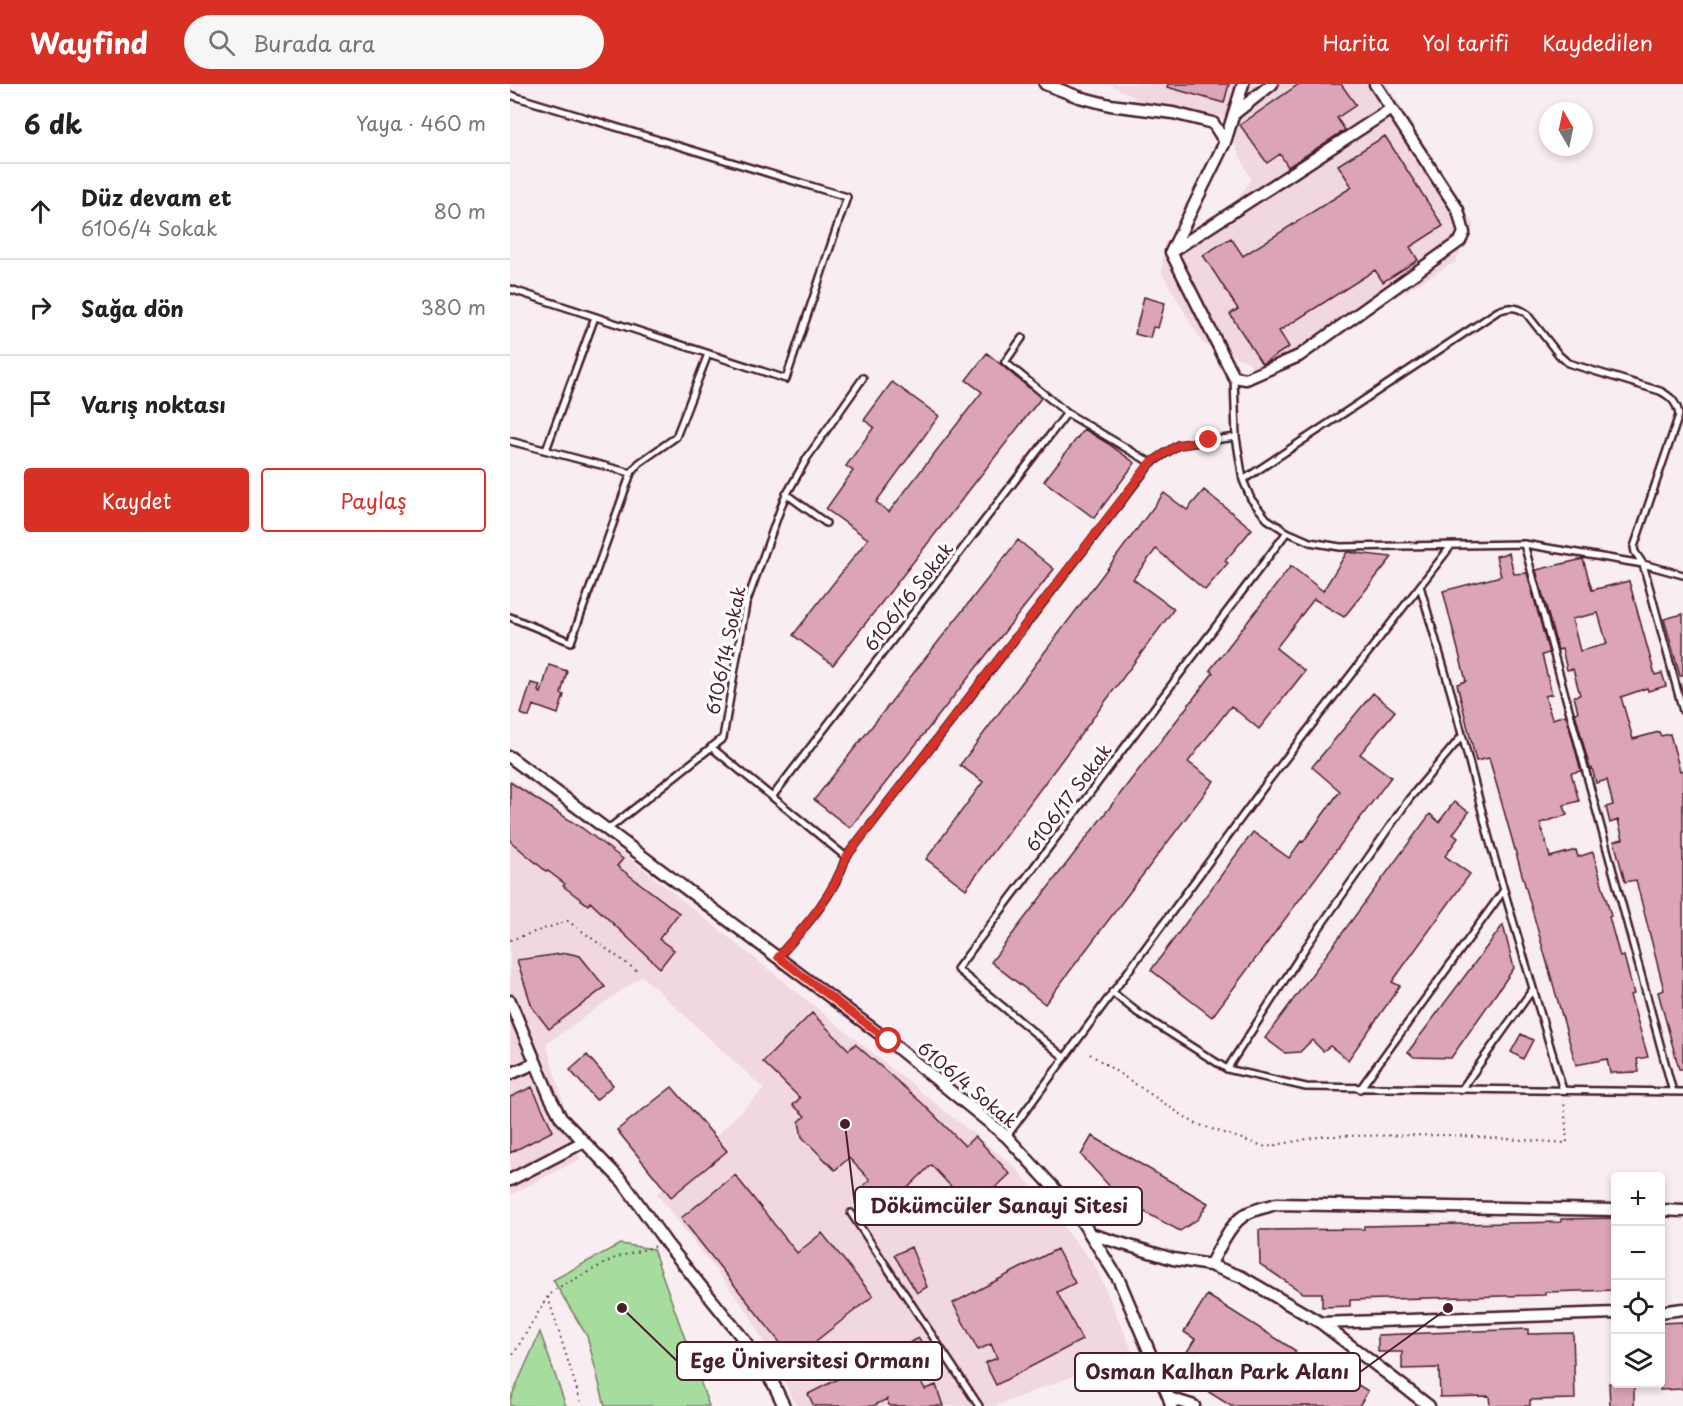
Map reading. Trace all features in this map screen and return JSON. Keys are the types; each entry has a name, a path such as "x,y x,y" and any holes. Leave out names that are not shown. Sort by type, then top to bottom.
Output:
{"street":[{"path":"1045,84 1078,97 1110,105 1173,113 1213,123 1225,142"},
{"path":"1078,97 1082,84"},
{"path":"1171,252 1225,142 1243,84"},
{"path":"1234,114 1272,84"},
{"path":"1171,252 1234,377 1246,379 1299,356 1460,241 1464,233 1458,210 1375,84"},
{"path":"1171,252 1391,109"},
{"name":"6106/4 Sokak","path":"510,757 889,1041 1007,1137 1076,1212 1119,1280 1168,1403"},
{"path":"510,1000 561,1118 623,1182 667,1244 745,1341 774,1385 784,1406"},
{"path":"510,1074 536,1063"},
{"path":"510,1180 583,1142"},
{"path":"1210,1265 1229,1231 1246,1214 1276,1204 1611,1210"},
{"path":"1665,1210 1683,1211"},
{"path":"1090,1234 1173,1259 1210,1265 1242,1277 1321,1323 1429,1406"},
{"path":"1665,1312 1683,1310"},
{"path":"1321,1323 1611,1313"},
{"path":"1168,1403 1194,1406"}],"lane":[{"path":"510,95 847,197 786,379 510,289"},
{"path":"1244,480 1498,311 1515,307 1526,313 1568,363 1660,391 1675,403 1679,415 1634,547 1643,564 1683,711"},
{"path":"546,450 595,317"},
{"path":"1022,338 1005,362 1067,413 1150,463"},
{"path":"510,617 571,642 631,473 639,463 676,437 708,354"},
{"path":"1234,377 1236,437 1244,480 1251,499 1267,519 1287,532 1310,542 1340,547 1524,543 1643,564 1683,575"},
{"name":"6106/14 Sokak","path":"607,830 723,738 746,604 786,494 807,458 863,378"},
{"name":"6106/16 Sokak","path":"772,797 1067,413"},
{"path":"778,957 817,910 842,872 846,857 1150,463 1178,445 1236,437"},
{"path":"510,441 631,473"},
{"path":"786,494 826,524"},
{"name":"6106/17 Sokak","path":"1065,1058 957,969 1287,532"},
{"path":"1524,543 1673,1092"},
{"path":"1007,1137 1269,780 1451,546"},
{"path":"1420,586 1504,890 1563,1090"},
{"path":"1227,1069 1306,948 1403,808 1462,736"},
{"path":"711,747 846,857"},
{"path":"1360,1089 1504,890"},
{"path":"1461,1090 1533,989"},
{"path":"1112,992 1138,1012 1227,1069 1306,1087 1683,1092"},
{"path":"851,1212 979,1406"}],"path":[{"path":"510,940 567,921 637,971"},
{"path":"1090,1054 1194,1123 1266,1147 1323,1136 1449,1135 1567,1143 1563,1090"},
{"path":"510,1360 548,1296 556,1289 612,1259 667,1244"},
{"path":"548,1296 582,1406"}],"shaded area":[{"path":"1110,84 1387,84 1474,225 1455,262 1372,311 1315,350 1258,379 1249,362 1203,344 1162,273 1164,243 1235,204 1251,179 1222,118 1141,101"},
{"path":"510,779 627,856 1016,1168 1096,1267 1133,1353 995,1406 797,1406 748,1312 657,1194 764,1089 642,976 546,1044 580,1159 510,1195"}],"green space":[{"path":"620,1244 653,1249 709,1406 605,1406 587,1336 553,1280"},
{"path":"540,1332 566,1406 510,1406 510,1400"}],"building":[{"path":"1168,84 1229,84 1224,103 1167,87"},
{"path":"1299,84 1341,84 1356,105 1337,118 1345,130 1288,167 1280,154 1267,163 1240,125"},
{"path":"1385,136 1443,226 1410,247 1418,260 1383,282 1375,270 1279,331 1289,347 1262,364 1230,314 1238,309 1203,255 1231,238 1243,256 1352,187 1338,165"},
{"path":"1144,297 1165,303 1158,328 1153,327 1150,338 1135,334"},
{"path":"987,353 1041,398 833,665 793,635 868,539 826,509 853,471 846,466 874,427 864,420 892,382 939,416 876,502 889,512 982,392 966,380"},
{"path":"1084,429 1135,463 1094,518 1044,481"},
{"path":"1204,490 1252,529 1225,561 1228,563 1205,590 1156,549 1133,579 1174,609 966,889 926,859 983,782 960,765 1164,493 1187,510"},
{"path":"1018,540 1054,569 850,828 814,800"},
{"path":"1347,552 1392,557 1344,617 1314,599 1276,648 1305,671 1259,729 1231,706 1188,762 1214,781 1045,1004 991,962 1213,673 1210,670 1291,566 1323,591"},
{"path":"1509,553 1514,574 1527,573 1549,653 1542,655 1552,694 1545,696 1552,719 1566,715 1581,771 1571,773 1579,801 1564,805 1567,815 1540,823 1550,857 1576,850 1578,857 1593,852 1620,957 1624,956 1634,994 1630,995 1648,1057 1637,1059 1639,1072 1610,1073 1607,1059 1576,1065 1489,758 1476,761 1457,684 1466,681 1443,591 1501,576 1496,556"},
{"path":"1583,559 1592,590 1629,581 1655,675 1662,673 1666,686 1648,691 1647,688 1621,697 1633,739 1659,732 1661,736 1670,734 1680,771 1683,770 1683,1069 1679,1069 1658,992 1664,990 1636,880 1625,882 1614,841 1623,839 1618,820 1610,823 1606,807 1613,805 1607,780 1596,783 1592,768 1590,769 1575,713 1578,712 1574,696 1580,695 1573,669 1567,670 1562,649 1558,650 1536,570","holes":["1598,613 1607,644 1580,651 1572,619"]},
{"path":"1683,614 1683,676 1680,676 1664,619"},
{"path":"549,665 567,671 561,694 564,695 558,714 533,705 529,717 521,714 531,683 540,685 538,691 541,693"},
{"path":"1373,693 1395,711 1360,754 1391,777 1212,1017 1151,970 1253,832 1289,858 1301,841 1303,842 1340,791 1312,767"},
{"path":"510,782 582,828 623,859 617,866 679,913 659,939 674,950 660,968 590,902 588,905 563,886 565,884 510,841"},
{"path":"1454,802 1469,812 1453,834 1458,838 1445,856 1470,874 1392,982 1400,986 1348,1060 1330,1046 1323,1051 1312,1040 1300,1052 1285,1053 1265,1038 1430,814 1439,822"},
{"path":"1503,925 1514,968 1451,1058 1414,1057 1408,1052"},
{"path":"567,953 580,956 605,987 549,1029 532,1007 517,960"},
{"path":"812,1013 849,1050 855,1044 922,1103 965,1146 975,1136 1010,1174 972,1209 931,1165 884,1211 861,1188 870,1180 849,1158 835,1170 802,1137 799,1122 805,1116 793,1105 800,1098 763,1062"},
{"path":"1521,1034 1533,1040 1523,1059 1511,1052"},
{"path":"587,1055 613,1085 596,1100 570,1070"},
{"path":"532,1087 553,1131 510,1153 510,1097"},
{"path":"672,1087 727,1151 671,1197 617,1130"},
{"path":"1092,1136 1208,1203 1198,1219 1180,1231 1122,1200 1081,1155"},
{"path":"735,1175 797,1253 822,1233 873,1296 793,1359 681,1218"},
{"path":"1611,1218 1611,1290 1545,1292 1545,1295 1350,1300 1350,1306 1322,1307 1322,1293 1303,1293 1260,1264 1259,1230 1561,1222 1561,1219"},
{"path":"911,1247 927,1287 917,1293 894,1255"},
{"path":"1057,1249 1075,1283 1057,1292 1082,1340 996,1385 985,1363 997,1358 991,1344 978,1350 953,1303"},
{"path":"1207,1295 1351,1389 1355,1383 1368,1391 1359,1406 1231,1406 1175,1371 1195,1339 1184,1332"},
{"path":"1683,1322 1683,1389 1660,1390 1660,1388 1665,1388 1665,1323"},
{"path":"1528,1329 1528,1334 1573,1333 1575,1399 1530,1400 1530,1406 1490,1406 1489,1396 1440,1397 1439,1368 1402,1369 1402,1352 1378,1352 1378,1335"},
{"path":"919,1338 935,1366 916,1373 925,1389 936,1385 943,1406 889,1406 887,1399 873,1406 814,1406 808,1394"},
{"path":"1609,1383 1611,1383 1611,1388 1634,1388 1634,1406 1610,1406"}],"place":[{"name":"Dökümcüler Sanayi Sitesi","path":"845,1124"},
{"name":"Ege Üniversitesi Ormanı","path":"622,1308"},
{"name":"Osman Kalhan Park Alanı","path":"1448,1308"}],"route":[{"path":"889,1041 778,957 830,892 842,872 846,857 1150,463 1178,445 1209,440"}]}
